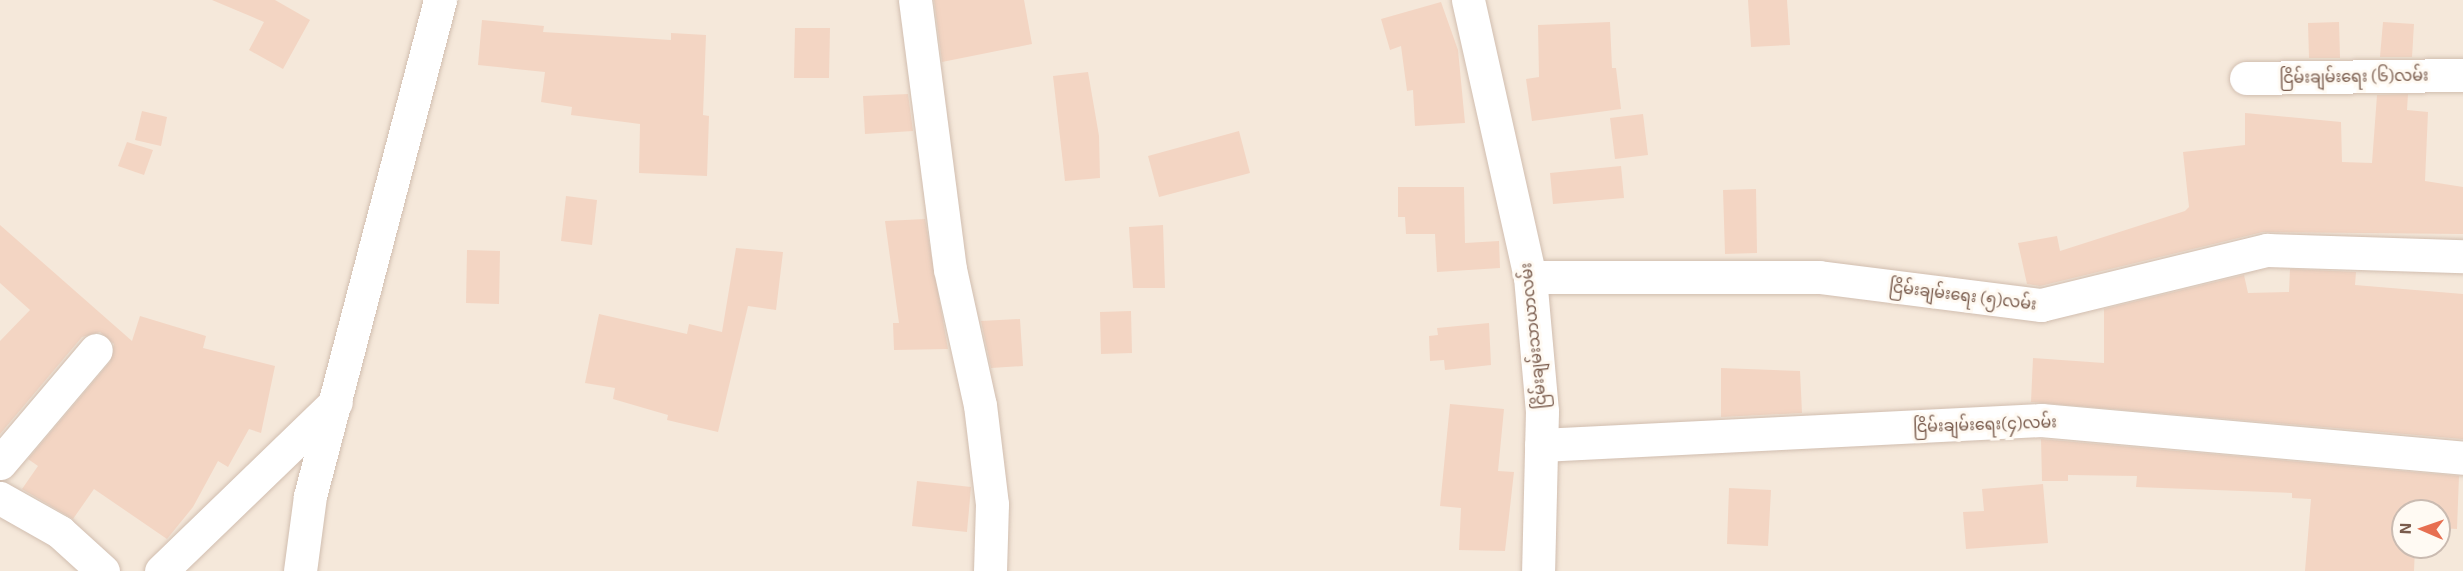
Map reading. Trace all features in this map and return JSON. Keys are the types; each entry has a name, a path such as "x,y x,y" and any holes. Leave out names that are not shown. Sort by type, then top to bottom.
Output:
{"street":[{"path":"300,571 310,496 440,0"},
{"path":"915,0 950,269 980,405 992,504 990,571"},
{"name":"ငြိမ်းချမ်းသာယာလမ်း","path":"1468,0 1530,277 1541,446 1539,571"},
{"name":"ငြိမ်းချမ်းရေး (၆)လမ်း","path":"2246,78 2463,75"},
{"name":"ငြိမ်းချမ်းရေး (၅)လမ်း","path":"1530,277 1819,277 2042,305 2267,250 2463,256"},
{"path":"0,463 96,350"},
{"path":"161,571 336,402"},
{"name":"ငြိမ်းချမ်းရေး(၄)လမ်း","path":"1541,446 2041,420 2463,458"},
{"path":"0,498 60,532 104,571"}],"shaded area":[{"path":"0,0 2463,0 2463,571 0,571"}],"building":[{"path":"212,0 275,0 310,20 283,69 249,50 264,22"},
{"path":"934,0 1024,0 1032,44 942,62"},
{"path":"1748,0 1787,0 1790,45 1751,47"},
{"path":"1441,2 1458,50 1465,123 1415,126 1413,90 1407,91 1401,46 1390,50 1381,19"},
{"path":"482,20 544,26 543,32 671,40 671,33 706,35 703,115 709,116 707,176 639,173 640,124 571,115 572,107 541,102 545,72 478,65"},
{"path":"1610,22 1612,68 1616,68 1621,109 1532,121 1526,79 1539,77 1538,25"},
{"path":"2339,22 2340,58 2309,58 2308,23"},
{"path":"2383,22 2414,24 2412,57 2380,57"},
{"path":"795,28 830,28 829,78 794,78"},
{"path":"1088,72 1099,136 1100,178 1065,181 1053,76"},
{"path":"908,94 913,131 865,134 863,96"},
{"path":"2408,94 2407,110 2428,112 2425,181 2463,187 2463,234 2263,232 2040,286 2027,284 2018,243 2057,236 2060,251 2185,211 2189,207 2183,152 2245,145 2245,113 2341,122 2342,162 2372,163 2377,95"},
{"path":"142,111 167,117 161,146 135,140"},
{"path":"1643,114 1648,155 1615,159 1610,118"},
{"path":"1239,131 1250,173 1159,197 1148,156"},
{"path":"127,142 153,150 144,175 118,166"},
{"path":"1621,166 1624,198 1553,204 1550,173"},
{"path":"1398,187 1464,187 1465,243 1499,241 1500,268 1437,272 1435,234 1406,234 1405,217 1398,217"},
{"path":"1756,189 1757,253 1725,254 1723,190"},
{"path":"566,196 597,200 592,245 561,241"},
{"path":"925,219 948,349 894,350 893,323 899,323 885,221"},
{"path":"0,225 132,341 140,316 206,336 203,348 275,366 261,433 249,429 228,467 218,461 193,507 167,539 94,489 73,519 22,489 38,466 28,459 110,362 114,344 100,332 82,337 0,434 0,341 30,310 0,283"},
{"path":"1163,225 1165,288 1133,288 1129,227"},
{"path":"736,248 783,252 776,310 748,306 718,432 667,420 668,415 613,399 615,388 585,383 599,314 687,334 689,324 722,332"},
{"path":"467,250 500,251 499,304 466,303"},
{"path":"2290,269 2356,272 2355,285 2463,294 2463,439 2031,402 2033,358 2104,363 2104,309 2244,275 2248,293 2289,292"},
{"path":"1131,311 1132,353 1101,354 1100,312"},
{"path":"1020,319 1023,366 991,368 981,321"},
{"path":"1489,323 1491,365 1445,370 1444,360 1430,361 1429,336 1438,335 1437,328"},
{"path":"1721,368 1800,371 1802,413 1721,417"},
{"path":"1450,404 1504,409 1498,471 1514,472 1505,551 1459,550 1461,508 1440,506"},
{"path":"2041,439 2459,476 2457,529 2451,529 2451,499 2391,499 2391,559 2414,559 2414,571 2305,571 2311,499 2292,498 2292,493 2136,487 2137,476 2068,475 2068,481 2042,481"},
{"path":"917,481 971,487 967,532 912,526"},
{"path":"2043,484 2048,543 1966,549 1963,512 1984,511 1982,489"},
{"path":"1729,488 1771,490 1768,546 1727,544"}]}
